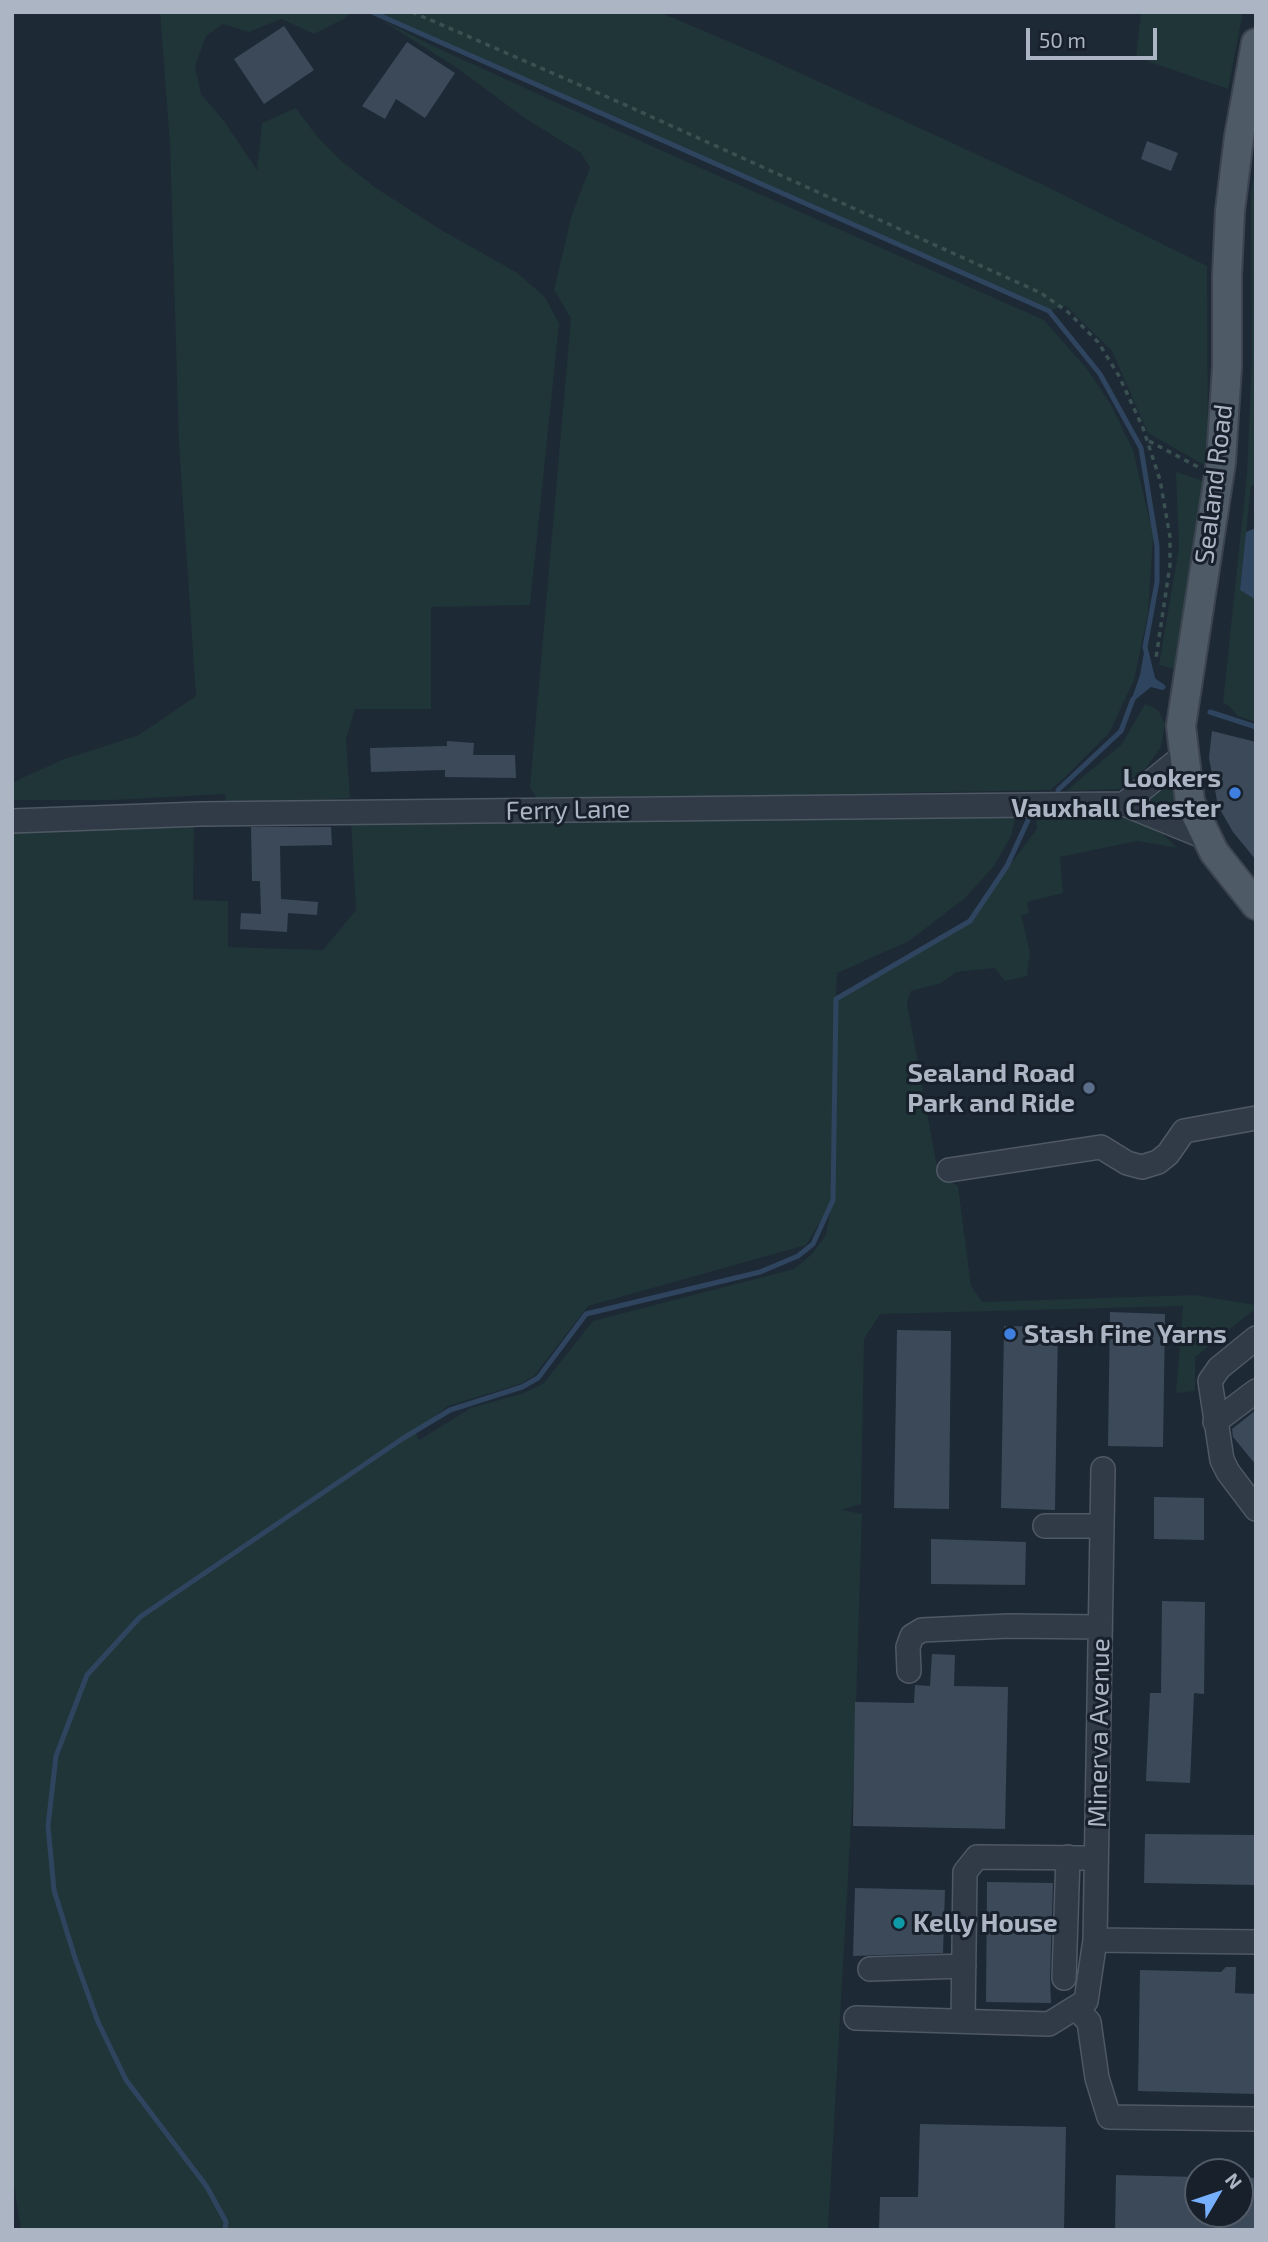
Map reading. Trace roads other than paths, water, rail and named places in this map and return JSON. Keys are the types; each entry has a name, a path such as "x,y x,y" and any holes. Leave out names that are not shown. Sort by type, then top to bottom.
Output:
{"main road":[{"name":"Sealand Road","path":"1256,43 1239,137 1230,211 1227,367 1218,478 1183,713 1183,756 1190,802 1214,852 1256,905"}],"street":[{"path":"1124,804 1183,756"},
{"name":"Ferry Lane","path":"12,821 201,814 1124,804 1207,838"},
{"path":"949,1170 1101,1147 1127,1163 1142,1167 1158,1162 1168,1154 1184,1130 1256,1118"},
{"path":"1256,1338 1213,1374 1210,1381 1222,1460 1256,1509"},
{"path":"1216,1422 1256,1391"},
{"name":"Minerva Avenue","path":"1076,2008 1086,2001 1095,1940 1103,1469"},
{"path":"1045,1526 1102,1526"},
{"path":"909,1671 908,1647 912,1636 922,1630 1009,1626 1100,1627"},
{"path":"962,2021 965,1872 977,1857 1096,1858"},
{"path":"1064,1978 1068,1857"},
{"path":"1095,1940 1256,1941"},
{"path":"870,1969 964,1966"},
{"path":"856,2018 1049,2024 1076,2008 1089,2022 1097,2078 1110,2117 1256,2119"}],"water":[{"path":"1256,528 1256,600 1240,590 1246,532"},
{"path":"1145,647 1153,680 1164,684 1162,690 1151,687 1130,704 1140,675"}],"waterway":[{"path":"372,12 1049,311 1100,374 1141,448 1157,546 1157,582 1145,647 1153,680 1163,687"},
{"path":"1058,790 1121,731 1133,699"},
{"path":"1210,712 1256,727"},
{"path":"225,2230 226,2222 207,2187 126,2080 98,2022 54,1890 48,1826 56,1756 87,1675 140,1617 402,1439 450,1410 522,1387 538,1378 586,1314 760,1272 798,1256 813,1244 833,1200 836,999 970,921 1007,866 1029,818"}],"place":[{"name":"Lookers Vauxhall Chester","path":"1235,793"},
{"name":"Sealand Road Park and Ride","path":"1089,1088"},
{"name":"Stash Fine Yarns","path":"1010,1334"},
{"name":"Kelly House","path":"899,1923"}]}
